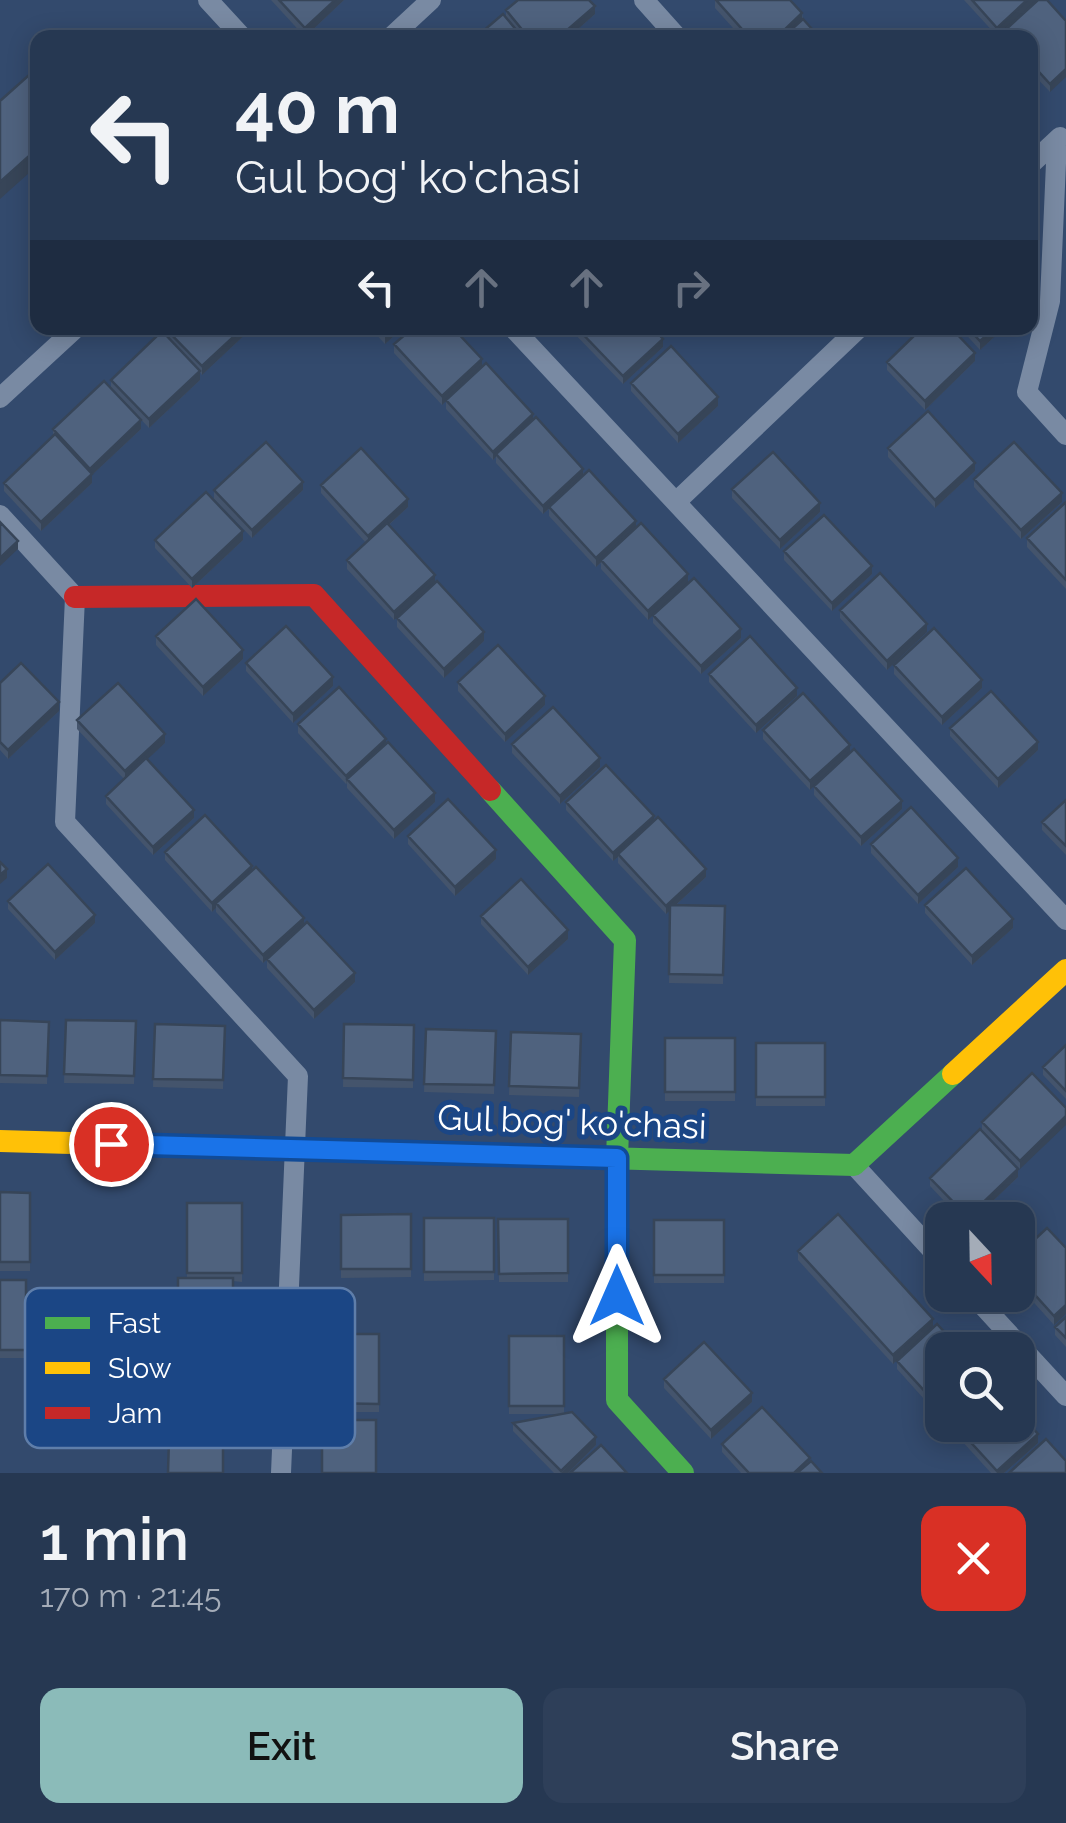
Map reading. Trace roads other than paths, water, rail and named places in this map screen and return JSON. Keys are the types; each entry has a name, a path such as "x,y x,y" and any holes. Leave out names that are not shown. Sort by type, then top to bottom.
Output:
{"street":[{"path":"208,0 236,30"},
{"path":"399,30 431,0"},
{"path":"644,0 671,30"},
{"path":"1038,158 1061,137"},
{"path":"1061,137 1050,301 1027,392 1066,435"},
{"path":"0,398 68,335"},
{"path":"520,335 1066,920"},
{"path":"676,502 852,335"},
{"path":"0,515 75,597 65,822 298,1076 289,1288"},
{"path":"75,597 314,595 625,940 617,1158 617,1400 683,1473"},
{"path":"925,1242 854,1164 1066,970"},
{"name":"Gul bog' ko'chasi","path":"0,1141 854,1164"},
{"path":"989,1312 1066,1396"},
{"path":"281,1473 282,1448"}]}
